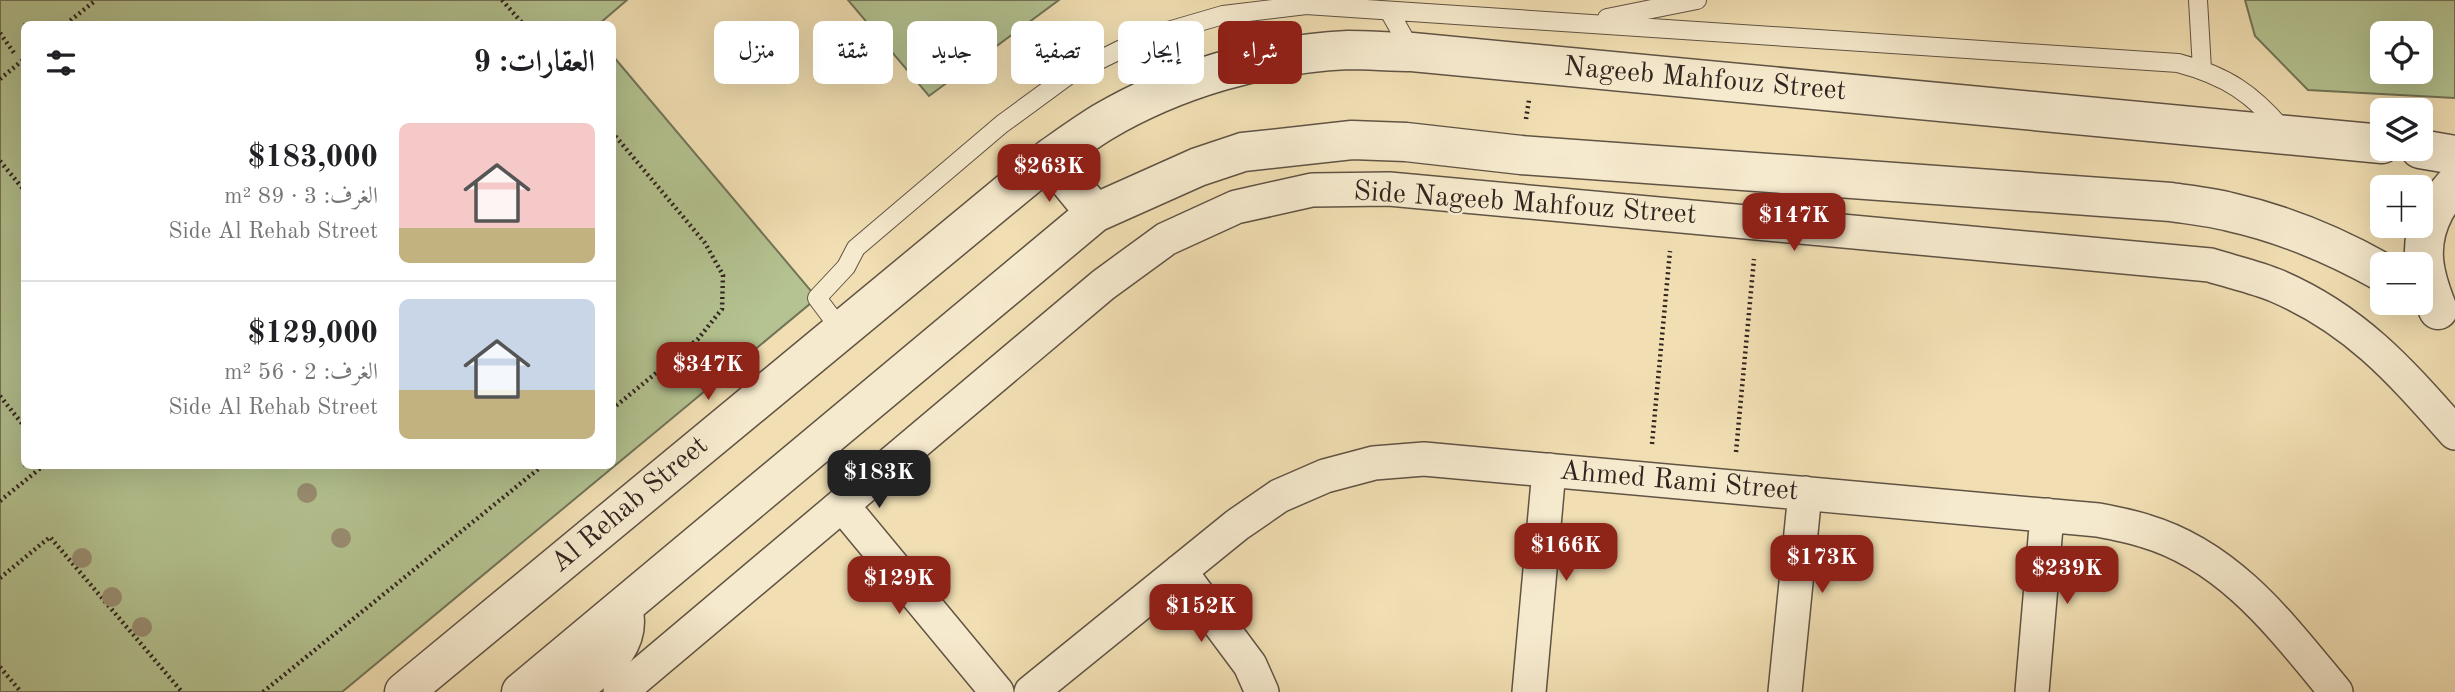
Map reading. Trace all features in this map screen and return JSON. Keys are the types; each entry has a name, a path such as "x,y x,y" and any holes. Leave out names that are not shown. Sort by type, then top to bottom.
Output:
{"street":[{"name":"Nageeb Mahfouz Street","path":"1050,158 1103,122 1160,93 1221,71 1284,57 1348,50 1412,52 1535,63 2370,143"},
{"path":"521,692 1095,213 1198,167 1243,152 1277,146 1352,140 1406,142 1521,155 2171,202 2229,211 2285,227 2339,248 2370,265"},
{"path":"2433,151 2455,155"},
{"name":"Al Rehab Street","path":"404,692 1050,158"},
{"path":"1050,158 1095,213"},
{"path":"2438,311 2425,277 2424,242 2435,209 2455,184"},
{"name":"Side Nageeb Mahfouz Street","path":"620,692 1103,285 1166,239 1236,207 1312,190 1389,189 2210,265 2276,286 2338,318 2392,362 2455,433"},
{"name":"Ahmed Rami Street","path":"1031,692 1237,525 1279,496 1325,476 1374,463 1424,459 2098,520 2147,531 2193,551 2235,579 2271,614 2336,692"},
{"path":"1530,692 1549,470"},
{"path":"1785,692 1805,493"},
{"path":"842,505 997,692"},
{"path":"2032,692 2047,515"},
{"path":"1180,571 1250,665 1262,692"},
{"path":"569,692 616,651 625,630 623,607"}],"lane":[{"path":"1583,23 1697,0"},
{"path":"2198,0 2202,69"},
{"path":"841,330 817,298 846,267 856,248 1002,124 1069,75 1144,38 1223,15 1306,5 2165,62 2202,69 2235,85 2264,107 2287,135"},
{"path":"1389,11 1412,52"}],"path":[{"path":"70,21 96,0"},
{"path":"502,0 520,21"},
{"path":"0,33 14,53"},
{"path":"0,79 21,62"},
{"path":"1521,155 1535,63"},
{"path":"616,137 705,243 723,275 722,309 698,339 616,406"},
{"path":"0,161 21,186"},
{"path":"1648,479 1674,215"},
{"path":"1732,487 1758,223"},
{"path":"0,396 21,422"},
{"path":"0,501 39,469"},
{"path":"263,692 538,469"},
{"path":"0,578 50,537 182,692"},
{"path":"0,667 21,692"}],"green space":[{"path":"0,0 627,0 602,21 21,21 21,469 611,469 342,692 0,692"},
{"path":"848,0 1059,0 1031,21 1011,21 1011,35 997,46 997,21 907,21 907,70 893,53 893,21 866,21"},
{"path":"2245,0 2455,0 2455,98 2308,90 2255,36"},
{"path":"616,60 817,298 616,465"},
{"path":"919,84 945,84 929,96"}]}
